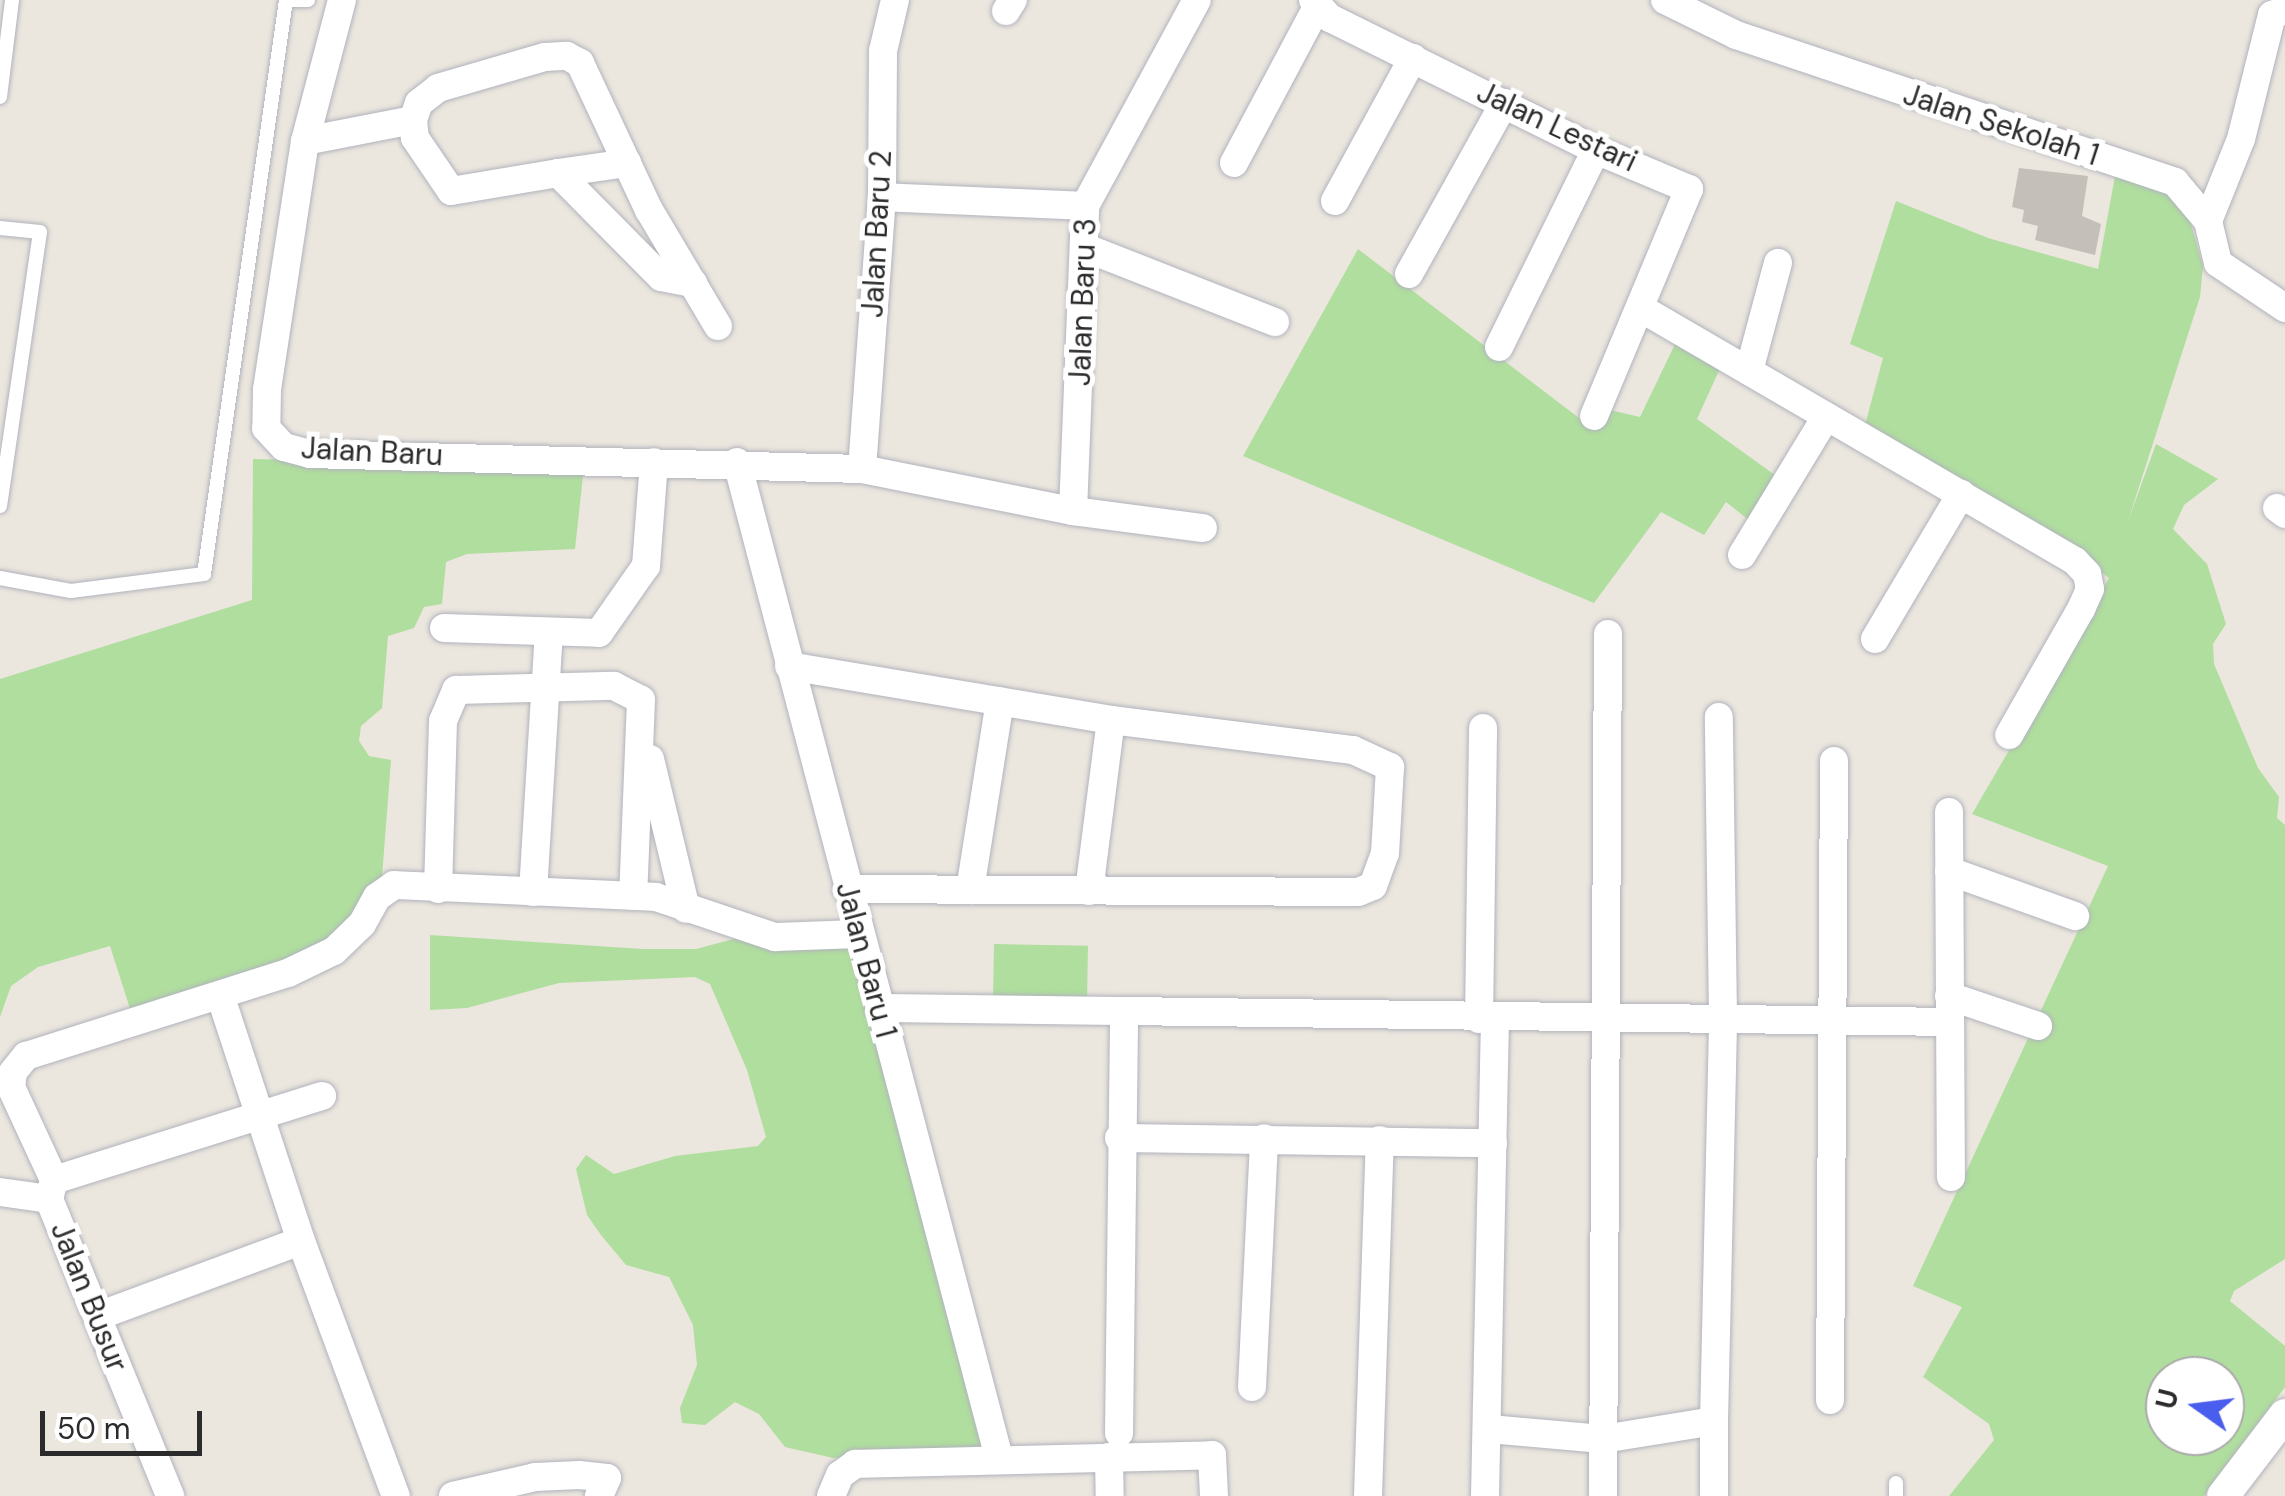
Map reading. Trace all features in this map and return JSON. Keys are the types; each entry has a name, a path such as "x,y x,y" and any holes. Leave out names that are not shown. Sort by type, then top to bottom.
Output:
{"street":[{"name":"Jalan Baru","path":"342,0 305,142 267,389 266,428 284,447 310,454 737,462 862,469 1073,511 1203,528"},
{"name":"Jalan Baru 2","path":"862,469 882,197 883,51 894,0"},
{"name":"Jalan Baru 3","path":"1073,511 1085,206 1197,0"},
{"name":"Jalan Sekolah 1","path":"1664,0 1736,35 2175,182 2208,221 2218,263 2285,308"},
{"path":"1234,163 1315,4"},
{"name":"Jalan Lestari","path":"1315,4 1596,150 1691,192 1642,310"},
{"path":"2208,221 2241,138 2272,14 2285,10"},
{"path":"627,163 451,191 415,138 413,120 419,103 438,88 567,56 580,63 627,163 718,326"},
{"path":"1335,201 1413,58"},
{"path":"1409,274 1504,103"},
{"path":"305,142 413,120"},
{"path":"1499,348 1596,150"},
{"path":"558,173 661,276 693,284"},
{"path":"882,197 1085,206"},
{"path":"1086,248 1276,322"},
{"path":"1749,372 1778,263"},
{"path":"1594,416 1642,310 1961,494 2087,574 2090,590 2082,610 2009,736"},
{"path":"1742,555 1826,417"},
{"path":"444,628 599,633 646,566 654,462"},
{"name":"Jalan Baru 1","path":"737,462 846,889 1000,1458"},
{"path":"1875,639 1961,494"},
{"path":"533,892 549,632"},
{"path":"1602,1496 1609,1019 1608,634"},
{"path":"789,666 1111,720 1377,756 1390,767 1385,853 1373,886 1358,892 846,889"},
{"path":"438,889 449,700 456,690 632,690 641,700 642,728 633,896"},
{"path":"970,890 1000,701"},
{"path":"1714,1496 1723,1018 1719,717"},
{"path":"1089,890 1111,720"},
{"path":"642,728 686,909"},
{"path":"1483,728 1487,1019 1493,1143 1485,1496"},
{"path":"1830,1400 1834,761"},
{"path":"1949,812 1951,1178"},
{"path":"1948,871 2075,916"},
{"path":"322,1096 51,1190 6,1066 26,1056 221,998 334,952 362,924 376,897 394,885 633,896 775,936 858,934"},
{"path":"221,998 257,1116 396,1496"},
{"path":"879,1008 1487,1019 1832,1019 1949,1009 2038,1026"},
{"path":"1110,1496 1124,1011"},
{"path":"1118,1138 1493,1143"},
{"path":"1252,1387 1264,1138"},
{"path":"1368,1496 1380,1140"},
{"name":"Jalan Busur","path":"0,1192 51,1190 170,1496"},
{"path":"98,1316 301,1241"},
{"path":"2223,1496 2285,1416"},
{"path":"1489,1429 1603,1439 1714,1421"},
{"path":"831,1496 840,1475 856,1464 1000,1458 1114,1445 1212,1456 1214,1496"},
{"path":"454,1496 536,1476 603,1487"}],"lane":[{"path":"0,97 12,0"},
{"path":"0,578 71,591 204,574 287,0 308,0"},
{"path":"0,228 40,232 0,506"}],"green space":[{"path":"2115,176 2160,185 2186,206 2203,267 2200,297 2128,521 2156,444 2218,479 2184,505 2173,529 2207,564 2226,624 2213,644 2214,664 2258,768 2279,797 2277,818 2285,825 2285,1259 2234,1291 2230,1301 2285,1346 2285,1387 2245,1441 2245,1356 2145,1356 2145,1456 2234,1456 2204,1496 1949,1496 1994,1440 1989,1424 1923,1377 1962,1307 1913,1286 2108,866 1972,814 2109,578 2031,522 1865,425 1883,358 1850,344 1896,201 1988,238 2098,269"},
{"path":"1358,249 1596,431 1610,410 1640,417 1677,340 1722,364 1697,419 1783,481 1750,521 1726,502 1704,535 1661,512 1594,603 1243,456"},
{"path":"253,459 584,467 575,549 467,554 446,562 442,604 424,607 414,628 388,636 382,708 361,726 359,741 369,756 391,760 382,877 334,944 132,1015 110,946 38,967 11,986 0,1017 0,679 252,600"},
{"path":"430,935 643,949 696,949 745,936 852,941 989,1448 833,1458 785,1447 759,1414 735,1402 705,1425 682,1423 680,1408 697,1365 693,1325 669,1277 626,1265 601,1235 587,1215 576,1169 586,1155 614,1174 675,1156 758,1146 766,1137 747,1070 710,984 695,977 559,983 467,1008 430,1010"},
{"path":"994,944 1088,946 1087,1011 993,1009"}],"building":[{"path":"2019,168 2088,176 2082,216 2101,224 2095,255 2035,240 2038,226 2022,222 2024,210 2012,207"}]}
